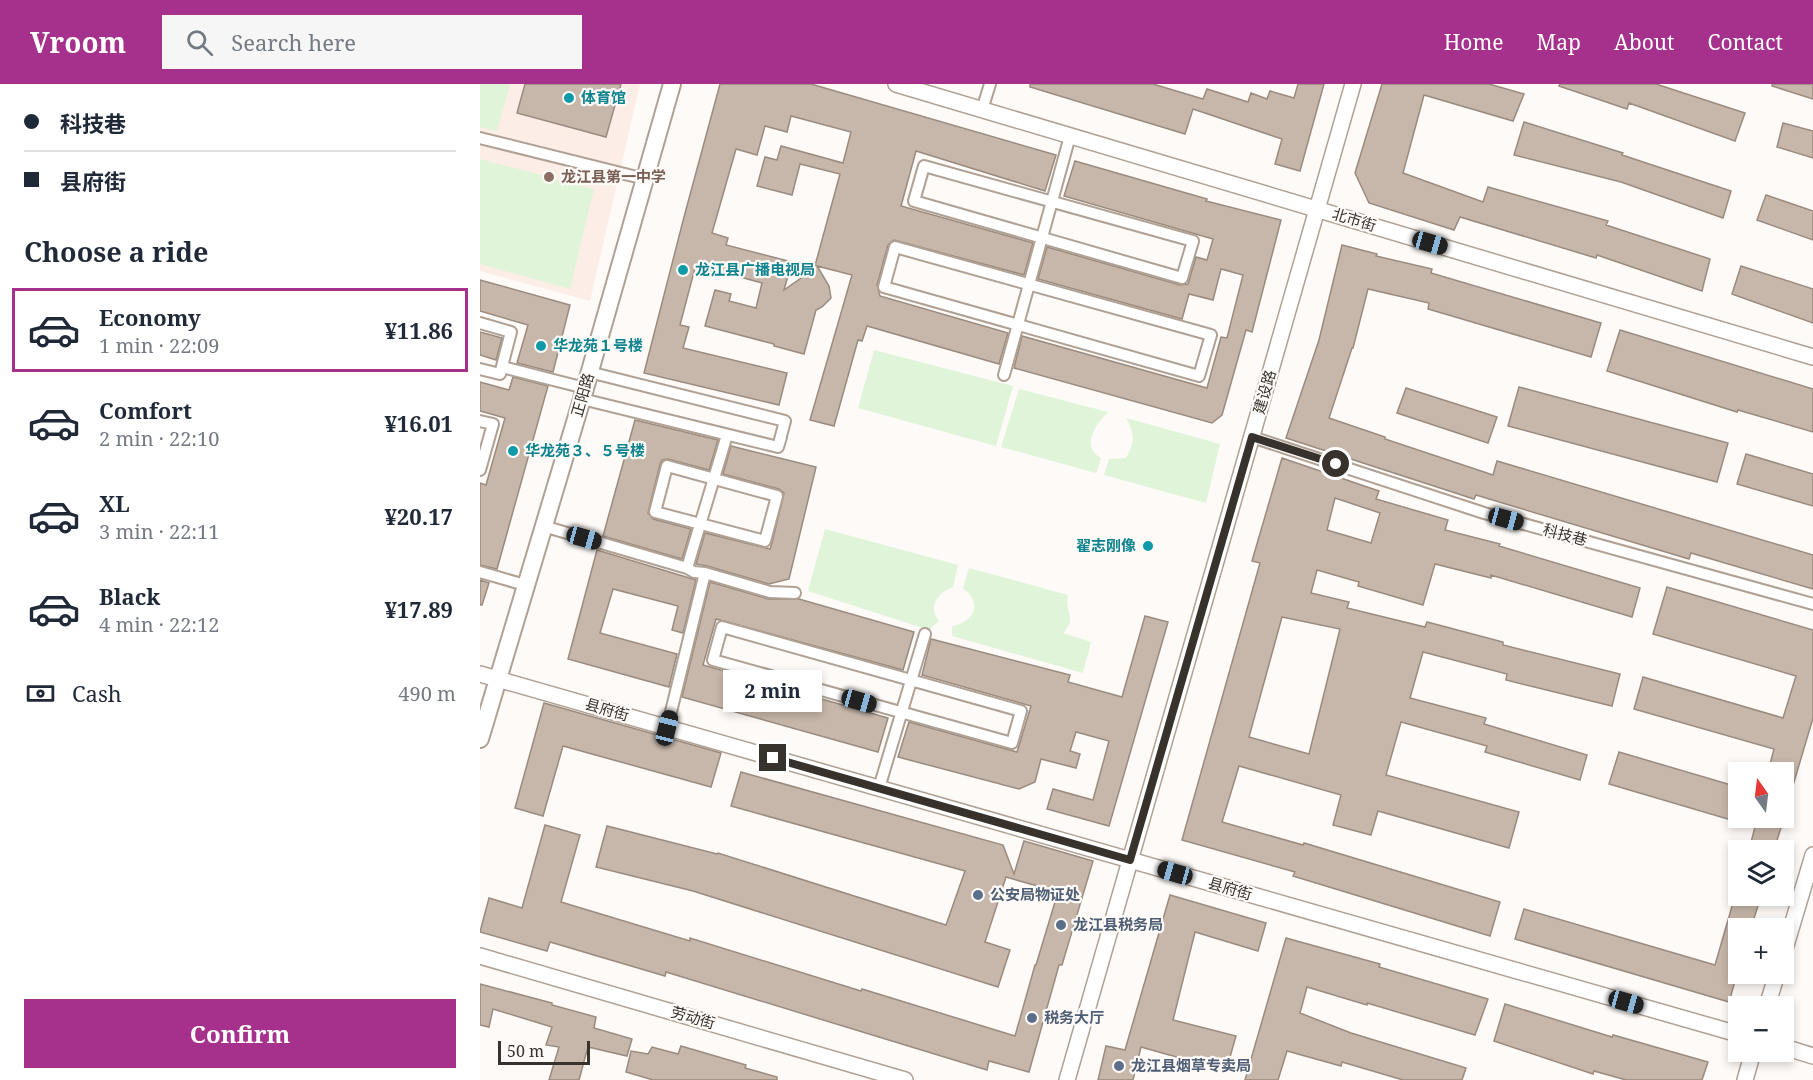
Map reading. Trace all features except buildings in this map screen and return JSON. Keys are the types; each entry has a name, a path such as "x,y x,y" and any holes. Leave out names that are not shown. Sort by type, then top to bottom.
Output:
{"main road":[{"name":"正阳路","path":"480,739 672,84"}],"street":[{"name":"北市街","path":"896,84 1813,357"},
{"path":"982,110 990,84"},
{"name":"建设路","path":"1067,1080 1353,84"},
{"path":"1004,375 1070,136"},
{"path":"480,138 645,179"},
{"path":"924,166 1052,201 1193,241 1182,278 914,201 924,166"},
{"path":"895,247 1029,284 1211,335 1199,376 884,288 895,247"},
{"path":"480,323 512,332 500,374 480,369"},
{"path":"502,367 585,387 785,421 779,442 727,435 585,387"},
{"path":"480,421 493,424 480,470"},
{"path":"687,568 727,435"},
{"name":"科技巷","path":"1252,437 1484,513 1813,604"},
{"path":"667,466 714,479 777,496 765,541 655,512 667,466"},
{"path":"543,526 687,568 693,572 705,573 770,592 795,593"},
{"path":"480,572 525,585"},
{"path":"667,728 705,573"},
{"path":"722,627 910,680 1021,711 1012,743 713,660 722,627"},
{"path":"879,788 925,634"},
{"name":"县府街","path":"480,674 1728,1031"},
{"path":"1794,919 1813,855"},
{"name":"劳动街","path":"480,956 905,1080"},
{"path":"1794,1050 1813,1056"},
{"path":"1745,1080 1751,1062"}],"shaded area":[{"name":"龙江县第一中学","path":"480,84 640,84 590,301 480,271"}],"green space":[{"path":"480,84 510,84 497,131 480,127"},
{"path":"480,159 594,189 570,289 480,264"},
{"path":"874,350 1013,386 996,446 858,408"},
{"path":"1019,389 1108,412 1092,435 1092,447 1101,458 1096,473 1001,447"},
{"path":"1126,418 1220,444 1206,503 1104,475 1109,459 1126,458 1131,447 1133,438"},
{"path":"825,529 958,565 953,587 943,592 934,605 939,621 929,630 808,591"},
{"path":"969,568 1068,595 1070,623 1063,633 1091,642 1083,673 952,636 952,626 967,620 973,612 974,602 963,588"}],"place":[{"name":"体育馆","path":"569,98"},
{"name":"龙江县第一中学","path":"549,177"},
{"name":"龙江县广播电视局","path":"683,270"},
{"name":"华龙苑１号楼","path":"541,346"},
{"name":"华龙苑３、５号楼","path":"513,451"},
{"name":"翟志刚像","path":"1148,546"},
{"name":"公安局物证处","path":"978,895"},
{"name":"龙江县税务局","path":"1061,925"},
{"name":"税务大厅","path":"1032,1018"},
{"name":"龙江县烟草专卖局","path":"1119,1066"}],"route":[{"path":"773,758 1130,860 1252,437 1336,464"}]}
